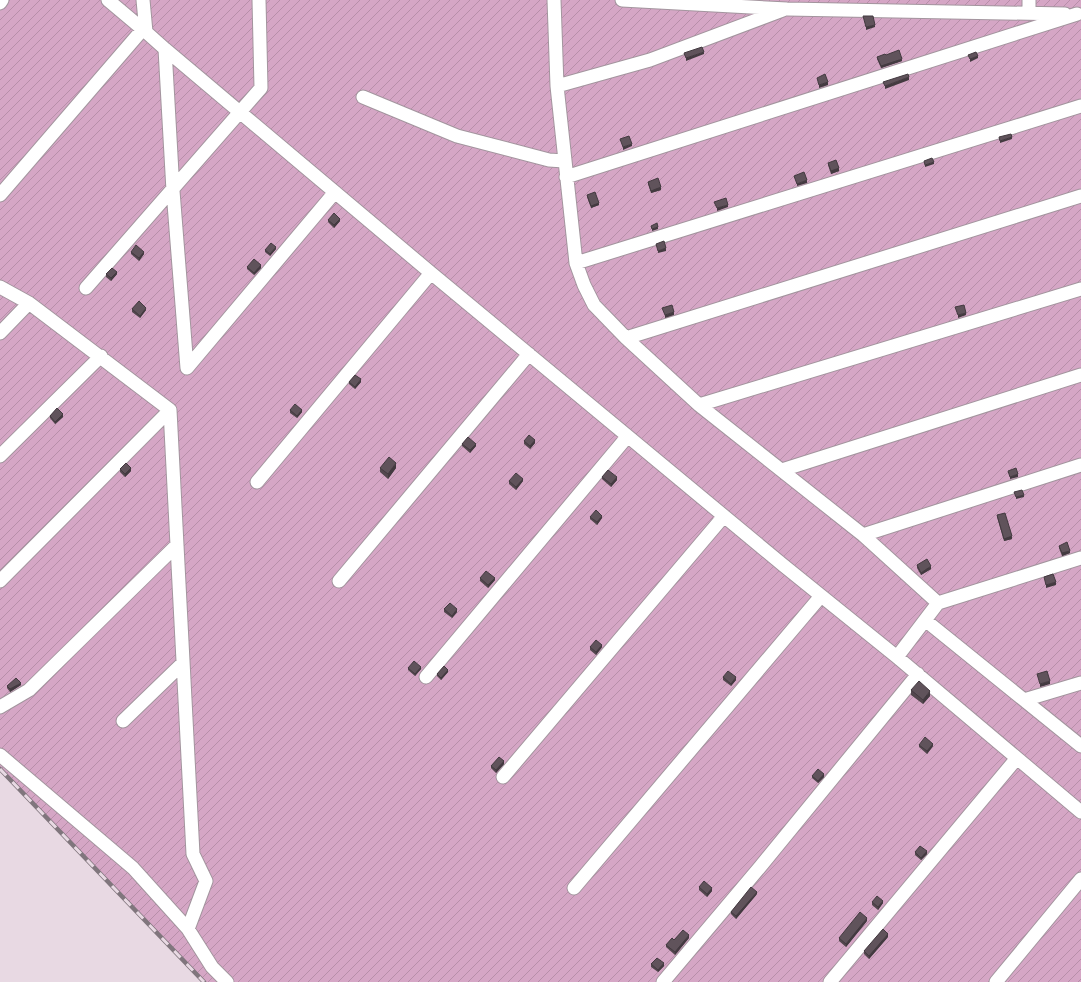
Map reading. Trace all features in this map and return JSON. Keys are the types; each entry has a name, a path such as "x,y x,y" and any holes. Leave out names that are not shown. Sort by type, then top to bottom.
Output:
{"lane":[{"path":"108,0 431,273 821,596 918,674 1081,812"},
{"path":"0,196 144,30 143,0"},
{"path":"86,288 261,88 259,0"},
{"path":"554,0 557,86 576,263 584,285 594,305 626,338 699,405 863,535 938,603"},
{"path":"622,0 787,9 882,5 948,5 1029,13 1079,14"},
{"path":"1029,0 1029,13"},
{"path":"557,86 650,60 787,9"},
{"path":"566,177 1079,14"},
{"path":"165,49 173,190 187,368 335,192"},
{"path":"363,97 457,136 550,160 564,161"},
{"path":"576,263 1081,106"},
{"path":"626,338 1081,196"},
{"path":"257,482 431,273"},
{"path":"0,287 29,303 101,356 170,410 193,854 206,881 188,928"},
{"path":"699,405 1081,289"},
{"path":"0,333 29,303"},
{"path":"339,581 529,354"},
{"path":"0,456 101,356"},
{"path":"782,470 1081,375"},
{"path":"0,581 170,410"},
{"path":"426,677 628,436"},
{"path":"863,535 1081,465"},
{"path":"503,776 724,516"},
{"path":"0,707 29,690 177,545"},
{"path":"897,657 938,603 1081,558"},
{"path":"574,888 821,596"},
{"path":"925,620 1081,746"},
{"path":"123,721 183,663"},
{"path":"663,982 760,867 918,674"},
{"path":"1024,700 1081,683"},
{"path":"0,755 133,868 188,928 212,967 227,982"},
{"path":"830,982 1017,758"},
{"path":"996,982 1081,879"}],"shaded area":[{"path":"0,0 1081,0 1081,982 204,982 0,769"}],"building":[{"path":"863,16 873,16 875,25 866,27"},
{"path":"702,47 704,52 686,58 684,53"},
{"path":"899,50 902,59 881,66 877,57"},
{"path":"976,52 978,56 970,59 968,55"},
{"path":"825,74 828,82 819,85 817,78"},
{"path":"908,74 909,77 885,86 883,82"},
{"path":"1011,134 1012,137 1000,141 999,137"},
{"path":"629,136 632,144 623,147 620,139"},
{"path":"932,158 934,162 925,165 924,161"},
{"path":"836,160 839,168 831,171 828,163"},
{"path":"804,172 807,180 797,184 794,176"},
{"path":"658,178 661,187 651,191 648,182"},
{"path":"595,192 599,203 591,206 587,195"},
{"path":"726,198 728,205 717,208 714,202"},
{"path":"334,213 340,219 334,225 328,220"},
{"path":"657,223 658,227 652,229 651,226"},
{"path":"664,241 666,248 658,251 656,244"},
{"path":"271,243 276,247 270,254 265,250"},
{"path":"136,245 144,252 139,258 131,252"},
{"path":"254,259 261,265 254,273 247,267"},
{"path":"112,268 117,272 111,278 106,274"},
{"path":"139,301 146,308 140,316 132,309"},
{"path":"672,305 674,312 665,315 662,308"},
{"path":"964,305 966,313 958,315 955,307"},
{"path":"355,375 361,379 355,387 349,382"},
{"path":"295,404 302,410 297,416 290,410"},
{"path":"57,408 63,414 55,422 50,416"},
{"path":"529,435 535,440 530,446 524,441"},
{"path":"468,437 476,444 470,450 462,444"},
{"path":"389,457 396,463 388,474 380,468"},
{"path":"126,463 131,468 125,474 120,469"},
{"path":"1016,468 1018,474 1010,477 1008,471"},
{"path":"608,470 617,477 611,484 602,477"},
{"path":"516,473 523,479 516,487 509,481"},
{"path":"1022,490 1024,495 1016,497 1014,492"},
{"path":"596,510 602,516 597,522 590,517"},
{"path":"1005,513 1012,536 1004,539 997,515"},
{"path":"1067,542 1070,551 1062,553 1059,546"},
{"path":"927,559 931,566 921,573 917,565"},
{"path":"486,571 495,578 488,585 480,578"},
{"path":"1053,574 1056,582 1046,585 1044,577"},
{"path":"450,603 457,609 452,616 444,609"},
{"path":"596,640 602,645 596,652 590,647"},
{"path":"414,661 421,667 415,674 408,668"},
{"path":"444,666 448,670 441,678 437,674"},
{"path":"728,671 736,677 731,684 723,677"},
{"path":"1047,671 1050,681 1040,684 1037,674"},
{"path":"16,678 21,683 10,689 7,686"},
{"path":"919,681 930,691 923,700 911,690"},
{"path":"925,737 933,744 927,751 919,745"},
{"path":"499,757 504,761 496,770 491,766"},
{"path":"818,769 824,774 818,781 812,776"},
{"path":"920,846 927,851 921,858 915,852"},
{"path":"704,881 712,888 707,894 699,887"},
{"path":"751,887 757,892 736,916 731,912"},
{"path":"877,896 883,901 878,907 872,902"},
{"path":"860,912 867,918 846,944 839,938"},
{"path":"883,929 888,934 869,956 864,951"},
{"path":"683,930 689,935 675,952 666,945 672,938 674,940"},
{"path":"657,958 664,963 658,970 651,964"}],"railway":[{"path":"0,769 204,982"}]}
